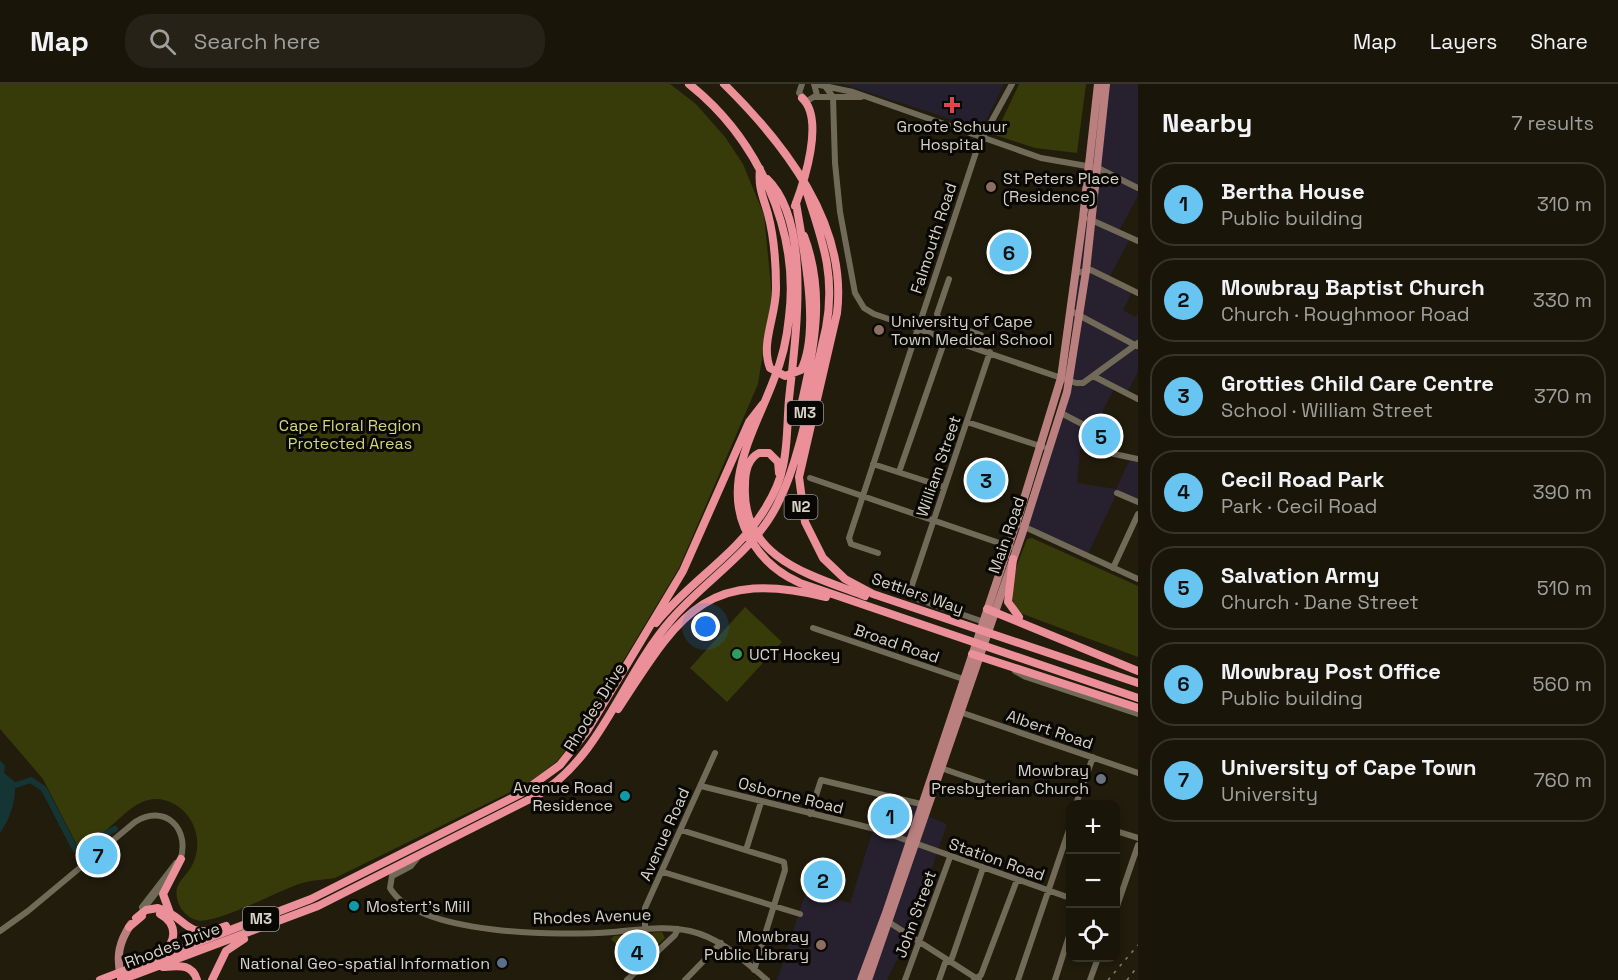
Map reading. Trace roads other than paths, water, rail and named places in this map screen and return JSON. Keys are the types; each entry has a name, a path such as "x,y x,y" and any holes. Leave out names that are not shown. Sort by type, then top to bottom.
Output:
{"highway":[{"path":"689,84 704,96 735,129 761,172 783,231 790,294 782,354 763,404"},
{"name":"M3","path":"716,84 741,107 774,147 808,199 819,222"},
{"name":"N2","path":"724,84 772,136 806,190"},
{"path":"788,407 801,336 804,297 794,223 796,203 811,157 808,106 802,98"},
{"path":"811,136 815,98"},
{"path":"761,172 759,187 773,239 777,288 774,319 765,350 770,368 785,376 801,370 807,346 810,286 796,203"},
{"path":"761,172 776,188 783,207 796,264 798,302 783,465 766,516"},
{"path":"806,190 819,222"},
{"name":"Settlers Way","path":"806,190 817,204 832,239 839,288 836,321 800,477 805,522 823,558 851,583 940,619 1138,683"},
{"path":"781,497 817,327 815,276 798,219"},
{"name":"Rhodes Drive","path":"101,979 140,969 276,918 318,906 546,791 582,758 666,625 766,516 781,497 788,483 827,321 829,265 819,222"},
{"name":"Rhodes Drive","path":"276,918 542,780 577,747 688,561 749,422 763,404"},
{"name":"Settlers Way","path":"763,404 743,455 737,479 738,504 744,528 761,554 782,573 800,583 1138,698"},
{"path":"775,489 779,471 778,462 769,453 754,455 749,462 746,476 747,512 758,537 775,556 794,568 864,596 940,619"},
{"path":"638,648 671,606 740,545"},
{"path":"1013,559 1008,591 1010,608 1015,615 1044,631"},
{"path":"604,724 614,715 665,638 692,613 713,599 735,591 760,587 848,599"},
{"path":"991,610 1138,671"},
{"path":"977,654 1012,669 1138,708"},
{"path":"173,916 166,906 163,894 181,857"},
{"path":"135,918 153,908 162,909 187,927 203,932 276,918"},
{"path":"129,927 142,916 152,913 163,915 172,924 174,932 171,944 152,964"},
{"path":"212,980 231,947 276,918"},
{"path":"152,964 186,967 193,971 197,980"},
{"name":"Rhodes Drive","path":"122,980 140,969"}],"main road":[{"name":"Main Road","path":"1005,568 1013,559 1012,547 1024,527 1061,378 1076,273 1084,246 1089,165 1098,84"},
{"name":"Main Road","path":"1087,219 1098,168 1106,84"},
{"name":"Main Road","path":"868,980 1012,547 1016,523 1045,447 1061,413 1070,382 1080,315 1086,271 1084,246"},
{"path":"1074,291 1083,292"},
{"path":"122,980 117,960 118,953 135,918"},
{"name":"Main Road","path":"861,980 887,921"},
{"path":"118,953 128,980"}],"street":[{"path":"802,84 799,88 802,98 807,101 833,96 862,97"},
{"path":"814,84 817,90 815,98"},
{"path":"814,84 862,97 982,140 1041,158 1089,165 1138,188"},
{"name":"Falmouth Road","path":"878,553 849,542 958,203 982,140 1012,84"},
{"path":"825,86 833,96 835,163 840,212 855,292 864,308 874,314 990,352 1070,382 1083,383 1137,345 1071,311"},
{"path":"1087,219 1138,241"},
{"path":"1076,273 1092,270 1138,293"},
{"path":"948,279 937,317 941,322 981,335"},
{"path":"957,341 961,328"},
{"path":"966,344 970,331"},
{"path":"899,472 946,337"},
{"name":"William Street","path":"987,624 914,598 910,594 990,352"},
{"path":"1093,376 1138,399"},
{"path":"1061,413 1084,425 1087,445 1091,449 1134,458"},
{"path":"967,422 1045,447"},
{"path":"873,464 945,487"},
{"path":"810,478 1012,547"},
{"path":"1117,493 1138,502"},
{"path":"1113,568 1138,514"},
{"path":"1016,523 1138,579"},
{"name":"Broad Road","path":"813,628 968,681"},
{"path":"1012,669 1026,677 1138,714"},
{"name":"Albert Road","path":"957,711 1138,773"},
{"name":"Avenue Road","path":"645,928 645,908 715,753"},
{"path":"1077,800 1093,757"},
{"path":"937,767 987,784"},
{"path":"810,814 821,780 925,805"},
{"name":"Osborne Road","path":"701,786 875,829 912,843"},
{"path":"746,850 761,802"},
{"path":"0,931 28,911 141,818 160,816 173,823 183,836 181,857 135,918"},
{"path":"681,830 784,862 785,870 754,970"},
{"path":"1120,832 1138,838"},
{"path":"1018,980 1066,842"},
{"name":"Station Road","path":"912,843 1066,896"},
{"path":"1116,908 1138,845"},
{"name":"Rhodes Avenue","path":"420,855 411,866 392,876 390,881 392,891 407,904 445,921 485,929 579,933 667,927 678,929 721,943 767,980"},
{"name":"John Street","path":"905,980 921,942 950,857"},
{"path":"939,980 949,960 983,868"},
{"path":"663,872 800,914"},
{"path":"887,921 977,979 981,975 1017,880"},
{"path":"665,944 668,936 667,927"},
{"path":"627,980 678,929"},
{"path":"685,980 721,943"},
{"path":"1055,980 1066,948"},
{"path":"1090,980 1096,962"}],"water":[{"path":"0,760 5,766 4,773 15,782 15,796 12,809 0,833"}],"waterway":[{"path":"16,785 31,780 44,789 75,849 115,829"}],"railway":[{"path":"1108,980 1138,945"},
{"path":"1127,980 1138,966"}],"place":[{"name":"Groote Schuur Hospital","path":"952,105"},
{"name":"St Peters Place (Residence)","path":"991,187"},
{"name":"Mowbray Post Office","path":"1009,252"},
{"name":"University of Cape Town Medical School","path":"879,330"},
{"name":"Salvation Army","path":"1101,436"},
{"name":"Grotties Child Care Centre","path":"986,480"},
{"name":"UCT Hockey","path":"737,654"},
{"name":"Mowbray Presbyterian Church","path":"1101,779"},
{"name":"Avenue Road Residence","path":"625,796"},
{"name":"Bertha House","path":"890,816"},
{"name":"University of Cape Town","path":"98,855"},
{"name":"Mowbray Baptist Church","path":"823,880"},
{"name":"Mostert's Mill","path":"354,906"},
{"name":"Mowbray Public Library","path":"821,945"},
{"name":"Cecil Road Park","path":"637,952"},
{"name":"National Geo-spatial Information","path":"502,963"}],"park label":[{"name":"Cape Floral Region Protected Areas","path":"350,434"}]}
